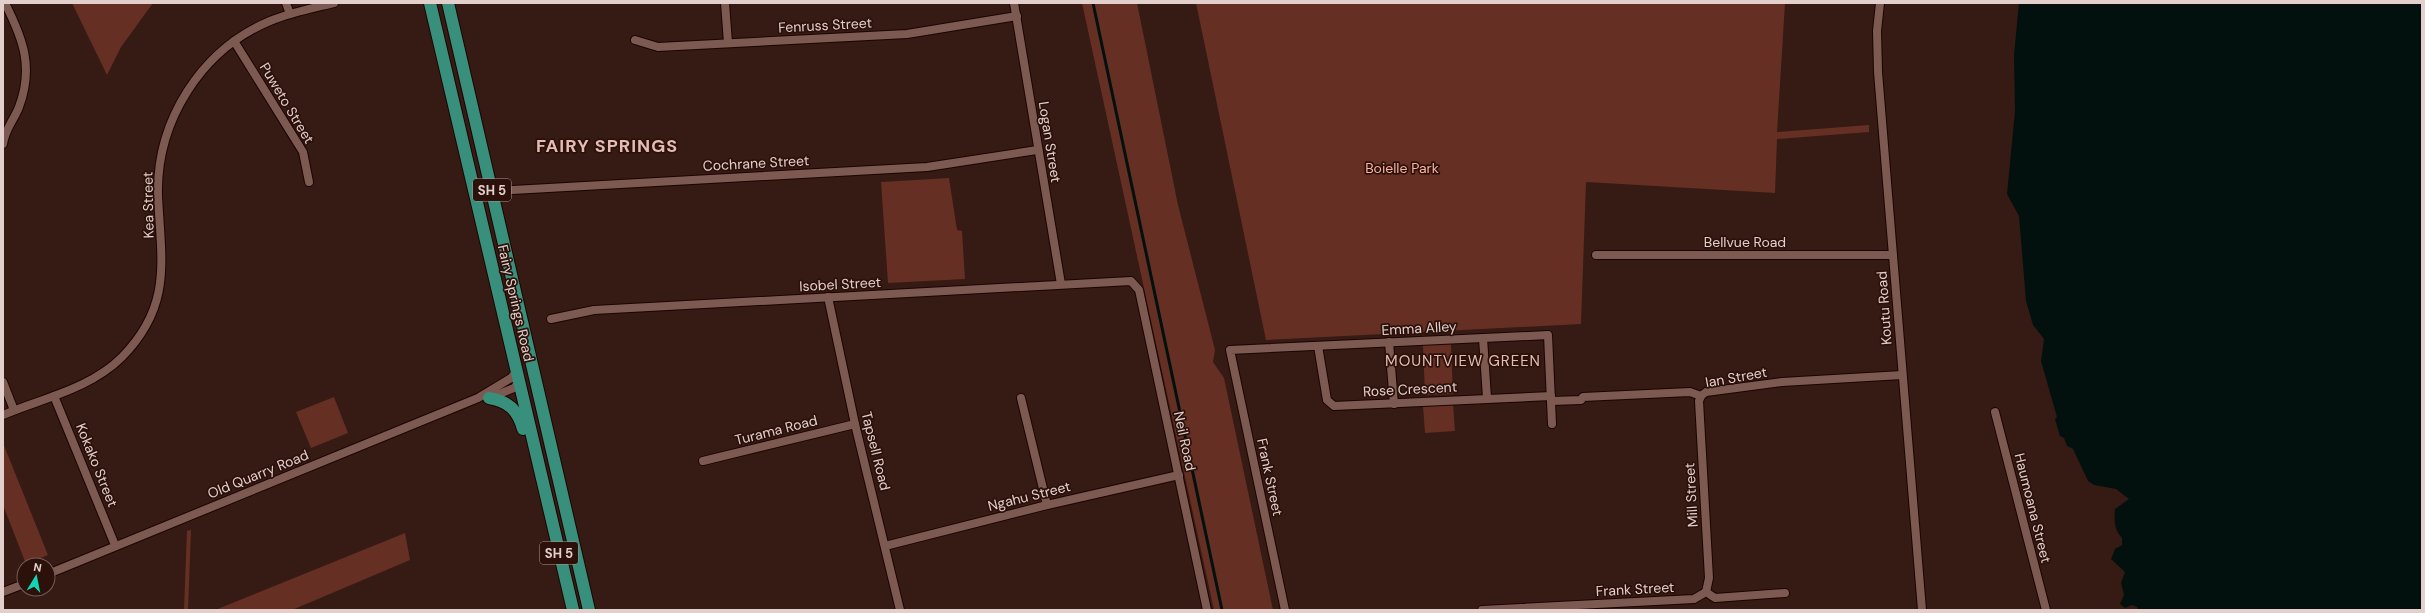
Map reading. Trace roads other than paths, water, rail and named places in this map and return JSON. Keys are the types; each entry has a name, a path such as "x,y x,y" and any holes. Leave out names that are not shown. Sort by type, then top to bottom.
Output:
{"highway":[{"name":"Fairy Springs Road","path":"430,3 475,192 516,377 546,496 572,610"},
{"name":"Fairy Springs Road","path":"448,3 589,610"},
{"name":"SH 5","path":"519,312 517,331 524,364 516,377 532,396 545,452 557,471"},
{"path":"484,398 508,403 520,418 533,472 546,496"},
{"path":"564,575 568,561 560,524 562,520 567,519"}],"street":[{"path":"3,144 8,127 18,108 27,72 20,32 5,3"},
{"path":"286,3 290,14"},
{"name":"Kea Street","path":"3,415 54,396 90,380 121,358 132,345 148,320 160,286 163,263 158,195 162,156 166,136 182,99 208,62 234,41 270,21 290,14 334,3"},
{"path":"725,3 728,43"},
{"name":"Logan Street","path":"1014,3 1037,150 1061,284"},
{"name":"Koutu Road","path":"1880,3 1877,31 1878,72 1922,610"},
{"name":"Fenruss Street","path":"635,40 658,47 907,34 1017,16"},
{"name":"Puweto Street","path":"234,41 302,152 309,182"},
{"name":"Cochrane Street","path":"475,192 927,167 1037,150"},
{"name":"Bellvue Road","path":"1596,254 1893,255"},
{"name":"Isobel Street","path":"551,319 594,310 1131,281"},
{"name":"Neil Road","path":"1131,281 1139,290 1207,610"},
{"name":"Tapsell Road","path":"828,298 855,424 900,610"},
{"name":"Emma Alley","path":"1230,350 1548,335 1551,398"},
{"path":"1483,338 1487,398"},
{"path":"1390,342 1394,404"},
{"name":"Rose Crescent","path":"1318,346 1330,404 1334,406 1487,398 1551,398"},
{"name":"Frank Street","path":"1230,350 1284,610"},
{"name":"Ian Street","path":"1551,398 1581,400 1584,397 1690,392 1701,396 1706,392 1782,382 1902,375"},
{"name":"Old Quarry Road","path":"56,571 115,545 484,398 514,388 516,377"},
{"path":"3,382 14,410"},
{"name":"Kokako Street","path":"54,396 115,545"},
{"name":"Mill Street","path":"1701,396 1699,401 1709,578 1706,592"},
{"path":"1021,398 1047,505"},
{"path":"1551,398 1552,424"},
{"name":"Haumoana Street","path":"1995,412 2046,610"},
{"name":"Turama Road","path":"703,461 855,424"},
{"name":"Ngahu Street","path":"885,546 1047,505 1178,475"},
{"path":"3,592 16,587"},
{"path":"1706,592 1715,598 1785,593"},
{"name":"Frank Street","path":"1482,610 1573,608 1694,599 1706,592"}],"waterway":[{"path":"1093,3 1222,610"}],"district":[{"name":"FAIRY SPRINGS","path":"607,146"},
{"name":"MOUNTVIEW GREEN","path":"1463,361"}],"park label":[{"name":"Boielle Park","path":"1402,168"}]}
